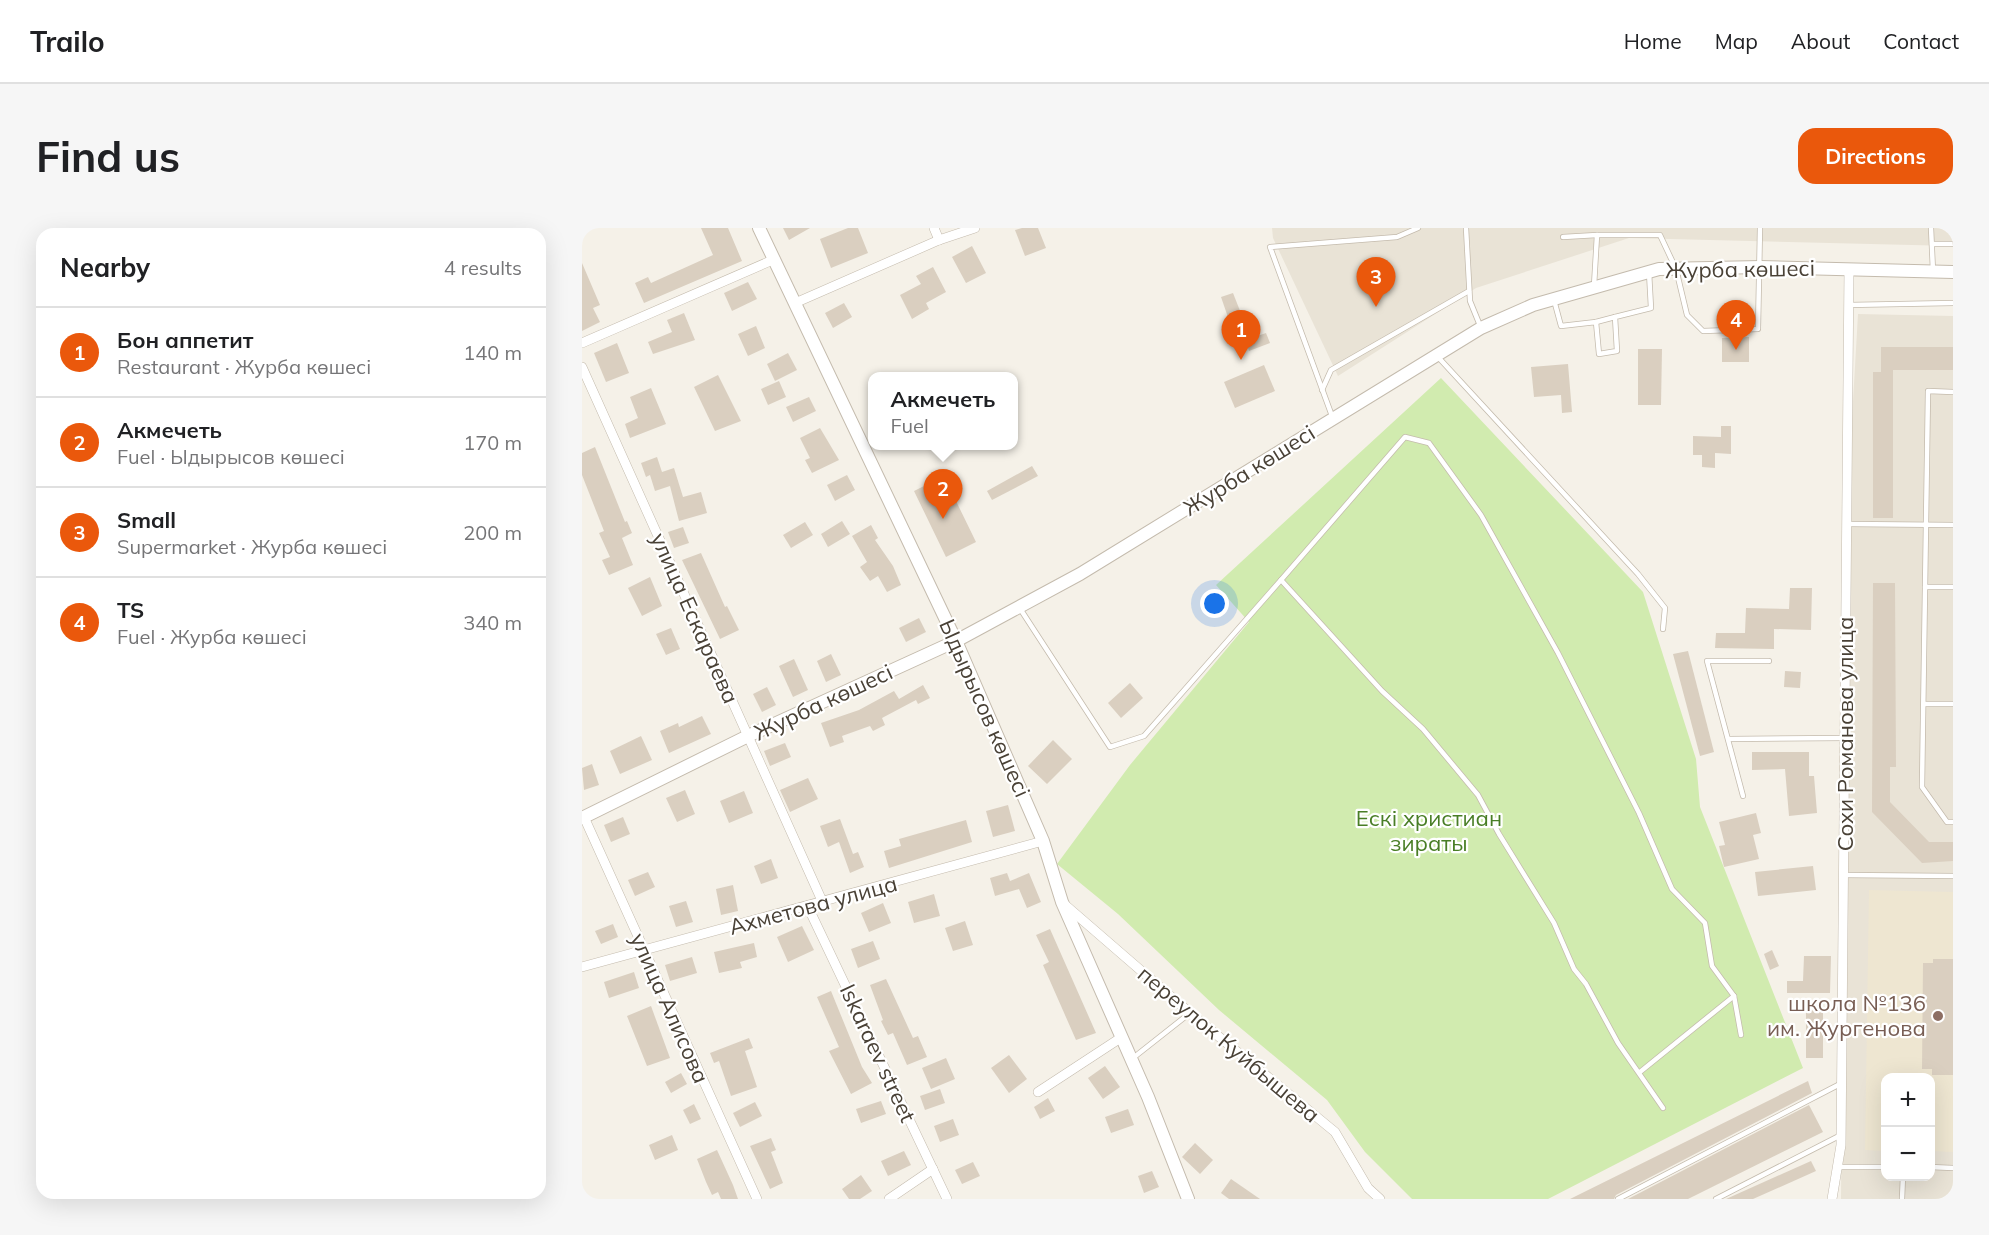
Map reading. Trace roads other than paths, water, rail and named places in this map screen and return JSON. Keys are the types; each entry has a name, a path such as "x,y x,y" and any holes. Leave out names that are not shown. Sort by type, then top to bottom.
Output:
{"street":[{"name":"Ыдырысов көшесі","path":"759,228 956,640 1043,841 1062,902 1122,1037 1188,1199"},
{"path":"934,228 939,240"},
{"path":"795,303 939,240 975,228"},
{"path":"582,343 775,259"},
{"name":"Журба көшесі","path":"583,817 748,736 956,640 1080,574 1481,328 1554,300 1649,272 1761,267 1953,272"},
{"name":"Сохи Романова улица","path":"1832,1199 1841,1136 1842,1083 1849,268"},
{"name":"улица Ескараева","path":"582,367 823,903"},
{"name":"улица Алисова","path":"583,817 757,1199"},
{"name":"Ахметова улица","path":"582,967 823,903 1043,841"},
{"name":"переулок Куйбышева","path":"1062,902 1190,1013 1335,1132 1368,1188 1380,1199"},
{"name":"Iskaraev street","path":"808,907 947,1199"},
{"path":"1038,1092 1122,1037"},
{"path":"889,1199 933,1169"}],"lane":[{"path":"1333,418 1270,247 1396,237 1418,228"},
{"path":"1466,228 1470,301 1481,328"},
{"path":"1563,237 1660,235 1676,269 1687,315 1703,331 1758,330 1760,228"},
{"path":"1931,228 1933,271"},
{"path":"1594,288 1597,235"},
{"path":"1932,244 1953,244"},
{"path":"1554,300 1562,326 1596,321 1651,308 1649,272"},
{"path":"1323,390 1331,370 1469,291"},
{"path":"1848,305 1953,303"},
{"path":"1596,321 1599,354 1617,351 1615,317"},
{"path":"1436,355 1638,574 1665,608 1663,628"},
{"path":"1953,392 1928,391 1923,704 1923,787 1947,822 1953,822"},
{"path":"1019,607 1110,747 1144,736 1405,437 1429,443 1481,515 1552,643 1639,813 1672,890 1705,923 1712,966 1734,996 1741,1035"},
{"path":"1846,524 1953,525"},
{"path":"1281,580 1383,691 1423,729 1478,795 1499,834 1554,922 1574,969 1586,984 1618,1043 1663,1107"},
{"path":"1925,587 1953,587"},
{"path":"1743,796 1730,740 1707,661 1769,661"},
{"path":"1923,704 1953,704"},
{"path":"1730,740 1845,738"},
{"path":"1843,875 1953,876"},
{"path":"1640,1072 1734,996"},
{"path":"1131,1060 1190,1013"},
{"path":"1618,1199 1842,1083"},
{"path":"1716,1199 1841,1136"},
{"path":"1838,1167 1881,1167"},
{"path":"1935,1167 1953,1168"},
{"path":"1902,1199 1903,1181"}],"place":[{"name":"Small","path":"1376,307"},
{"name":"TS","path":"1736,350"},
{"name":"Бон аппетит","path":"1241,360"},
{"name":"Акмечеть","path":"943,519"},
{"name":"школа №136 им. Жургенова","path":"1938,1016"}],"park label":[{"name":"Ескі христиан зираты","path":"1429,830"}]}
